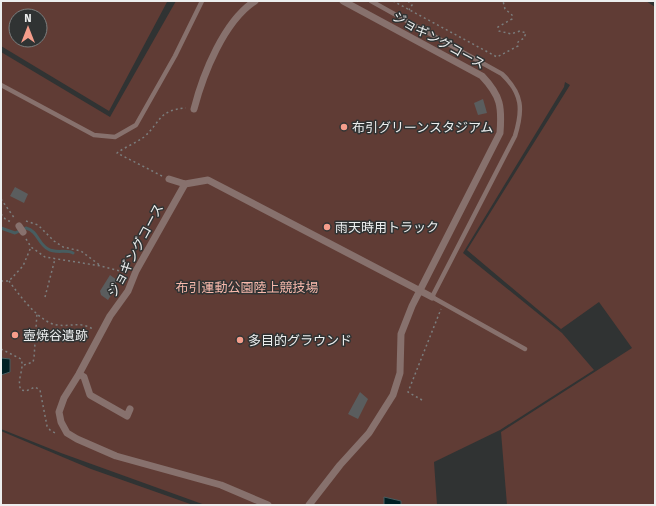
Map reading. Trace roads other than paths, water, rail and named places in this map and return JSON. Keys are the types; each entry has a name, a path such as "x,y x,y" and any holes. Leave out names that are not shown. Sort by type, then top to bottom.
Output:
{"street":[{"path":"194,109 207,71 229,28 243,9 255,1"},
{"name":"ジョギングコース","path":"309,505 340,465 369,433 393,395 400,373 401,334 420,291 500,133 500,101 494,88 482,76 343,1"},
{"path":"169,179 184,184 208,180 432,297"},
{"name":"ジョギングコース","path":"184,184 135,275 128,291 100,333 79,374 64,398 59,412 61,422 67,433 116,456 221,485 268,505"},
{"path":"79,374 84,376 90,395 127,416 130,409"}],"lane":[{"path":"1,85 94,135 115,137 136,125 175,56 202,1"},
{"path":"371,1 502,74 512,84 519,98 521,114 515,136 432,297 525,349"}],"water":[{"path":"1,358 10,359 10,372 1,375"},
{"path":"384,497 401,501 401,505 384,505"}],"waterway":[{"path":"1,228 15,233 26,228 33,232 48,249 73,253"}],"place":[{"name":"布引グリーンスタジアム","path":"344,127"},
{"name":"雨天時用トラック","path":"327,227"},
{"name":"壺焼谷遺跡","path":"15,335"},
{"name":"多目的グラウンド","path":"240,340"}],"park label":[{"name":"布引運動公園陸上競技場","path":"247,287"}]}
